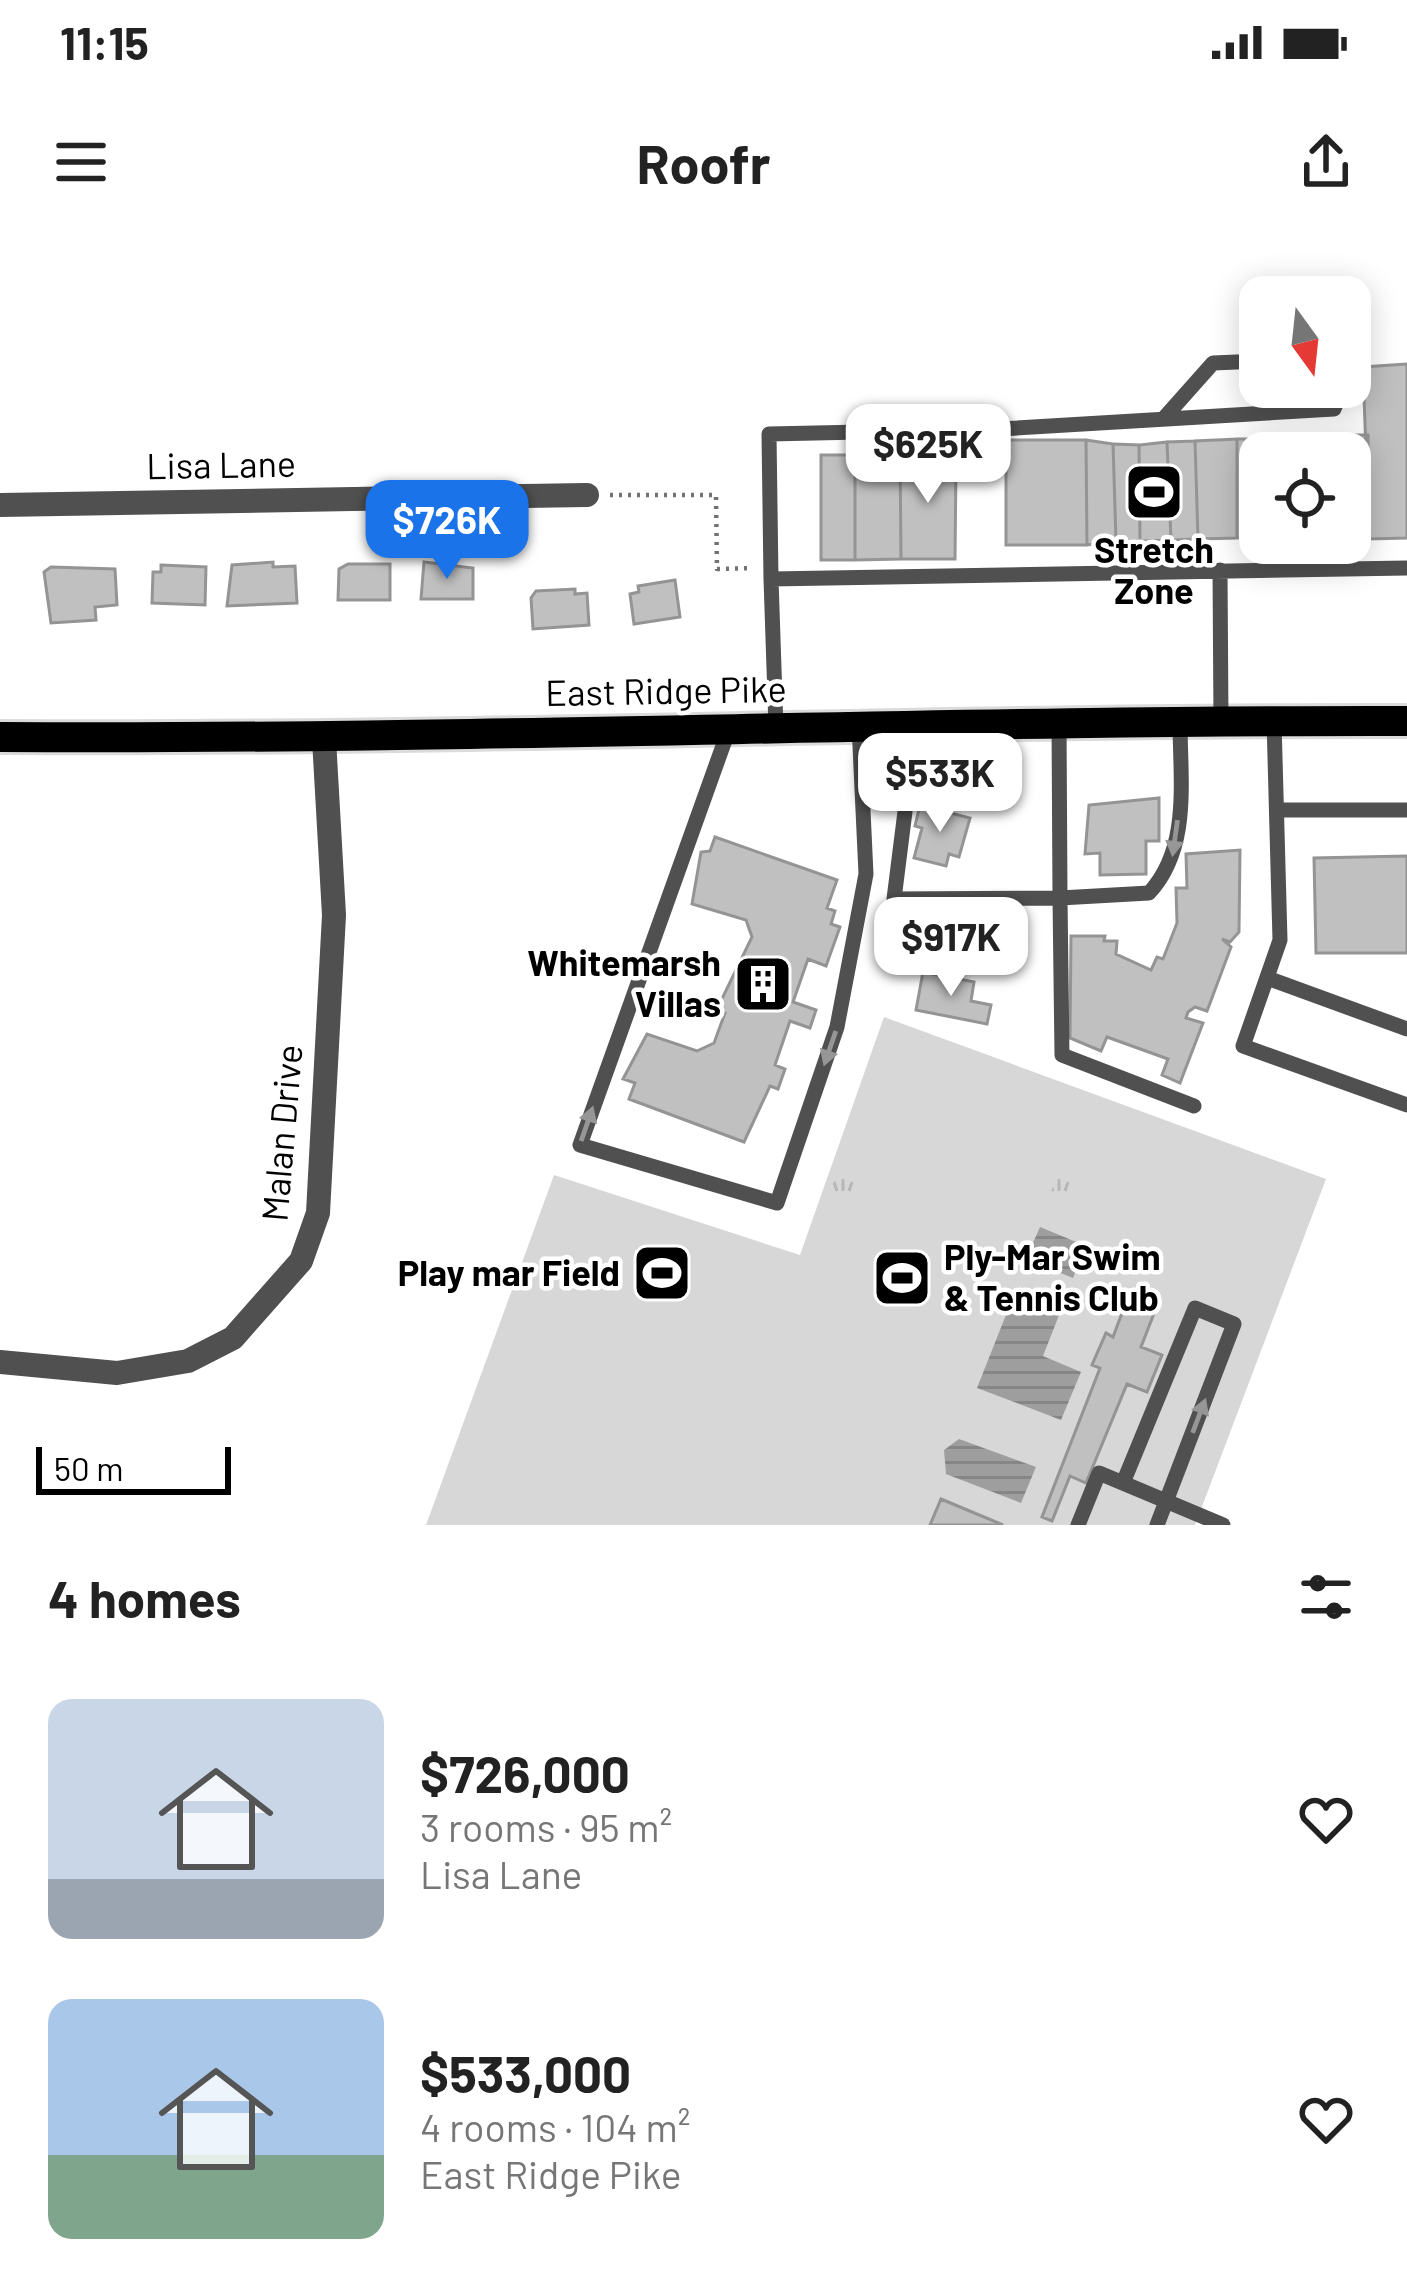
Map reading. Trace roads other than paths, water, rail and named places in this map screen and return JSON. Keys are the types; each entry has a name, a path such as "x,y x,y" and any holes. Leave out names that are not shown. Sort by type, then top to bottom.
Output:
{"main road":[{"name":"East Ridge Pike","path":"0,737 324,740 1059,721 1407,722"}],"street":[{"name":"Lisa Lane","path":"0,505 587,495"},
{"name":"Malan Drive","path":"0,1362 118,1373 188,1361 233,1338 301,1262 318,1213 334,915 324,740"}],"lane":[{"path":"1166,417 1213,363 1239,362"},
{"path":"776,728 769,434 1000,429 1335,408"},
{"path":"771,573 1407,568"},
{"path":"1220,571 1221,721"},
{"path":"1059,721 1062,1055 1194,1106"},
{"path":"916,724 894,899 1149,893 1168,872 1177,845 1180,721"},
{"path":"1274,721 1280,940 1243,1046 1407,1105"},
{"path":"729,729 580,1144 777,1203 837,1027 866,874 859,725"},
{"path":"1277,810 1407,810"},
{"path":"1267,978 1407,1029"},
{"path":"1124,1483 1195,1308 1234,1324 1156,1525"},
{"path":"1078,1525 1099,1473 1223,1525"}],"place":[{"name":"Stretch Zone","path":"1154,492"},
{"name":"Whitemarsh Villas","path":"763,984"},
{"name":"Play mar Field","path":"662,1273"},
{"name":"Ply-Mar Swim & Tennis Club","path":"902,1278"}]}
